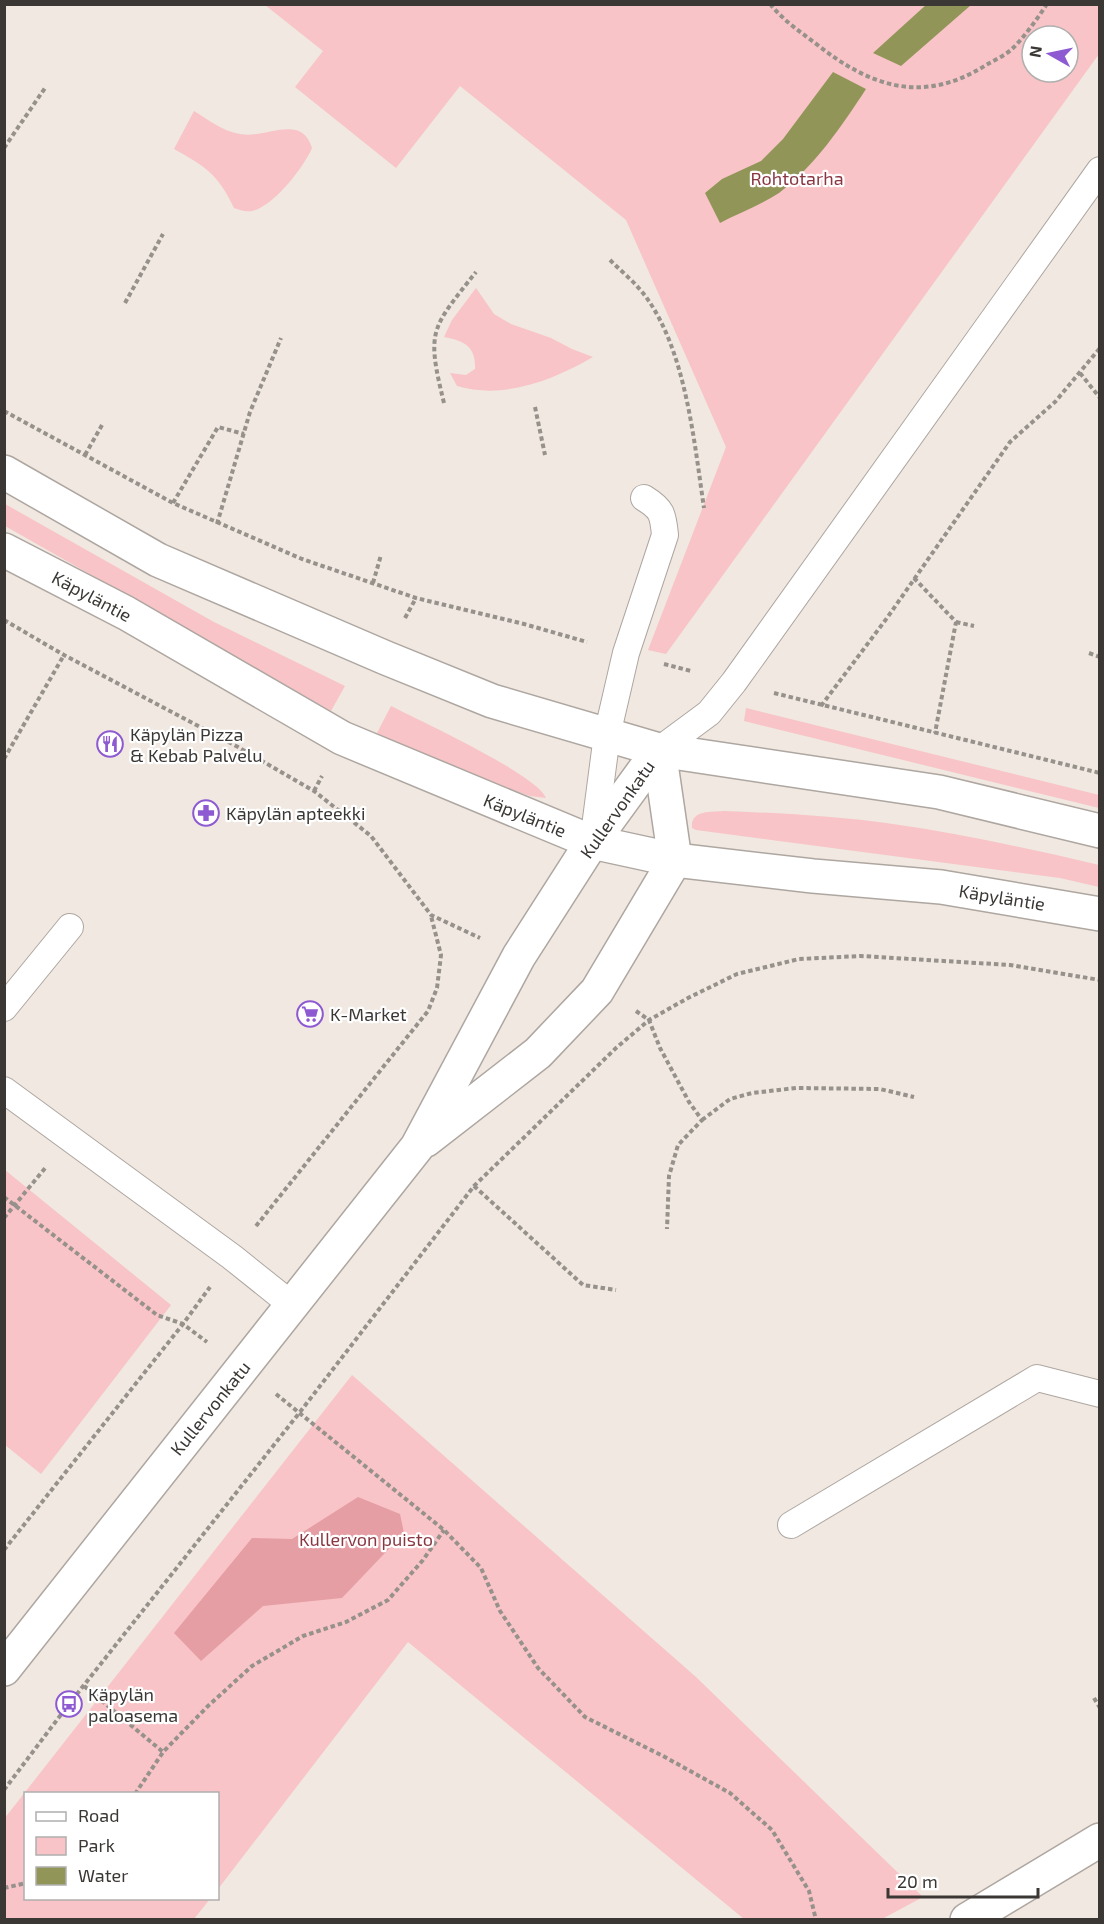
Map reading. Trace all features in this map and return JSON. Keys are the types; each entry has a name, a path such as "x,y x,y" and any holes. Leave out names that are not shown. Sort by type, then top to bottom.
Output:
{"main road":[{"path":"4,472 158,560 492,701 659,750 939,792 1100,831"},
{"name":"Käpyläntie","path":"4,550 126,613 342,738 592,842 675,861 941,887 1100,914"},
{"name":"Kullervonkatu","path":"4,1669 417,1147 519,956 592,842 659,750"},
{"name":"Kullervonkatu","path":"417,1147 538,1053 597,991 675,861 659,750"},
{"path":"967,1920 1100,1840"}],"lane":[{"path":"659,750 710,713 734,682 1100,170"},
{"path":"592,842 607,735 626,653 665,535 663,518 657,506 644,498"},
{"path":"4,1008 70,927"},
{"path":"4,1090 232,1257 292,1305"},
{"path":"791,1525 1037,1378 1100,1394"}],"path":[{"path":"770,4 781,16 829,54 865,75 907,88 924,88 949,84 974,73 1012,49 1047,4"},
{"path":"4,148 45,88"},
{"path":"125,303 163,234"},
{"path":"610,260 645,296 668,334 691,415 705,518"},
{"path":"444,403 434,363 435,329 442,315 476,272"},
{"path":"218,524 250,412 281,338"},
{"path":"821,706 1010,442 1055,402 1100,348"},
{"path":"1080,372 1100,398"},
{"path":"535,407 545,455"},
{"path":"4,411 173,503 218,524 302,559 416,598"},
{"path":"85,455 102,425"},
{"path":"173,503 218,426 244,434"},
{"path":"373,583 381,555"},
{"path":"914,578 956,622 974,626"},
{"path":"4,620 64,655 238,747 314,792 371,836 431,915 519,956"},
{"path":"935,733 956,622"},
{"path":"1089,653 1100,657"},
{"path":"4,759 64,655"},
{"path":"4,1790 474,1186 616,1048 649,1020 737,974 799,959 861,956 1010,965 1100,980"},
{"path":"597,991 632,1008 649,1020 660,1048 689,1102 702,1120"},
{"path":"668,1229 669,1176 678,1145 702,1120 730,1100 752,1093 796,1088 880,1089 914,1097"},
{"path":"4,1218 69,1137"},
{"path":"474,1186 583,1285 616,1290"},
{"path":"4,1197 157,1315 183,1324"},
{"path":"300,1412 444,1530 481,1568 500,1611 538,1668 585,1717 663,1756 729,1793 772,1830 809,1891 816,1920"},
{"path":"136,1792 163,1752 208,1706 252,1666 303,1636 346,1622 388,1600 423,1560 444,1530"},
{"path":"84,1686 163,1752"},
{"path":"1094,1698 1100,1708"},
{"path":"4,1888 24,1883"}],"green space":[{"name":"Rohtotarha","path":"265,5 1099,5 1099,54 1080,80 1080,24 1020,24 1020,84 1077,84 666,654 648,650 726,447 626,220 460,86 396,168 295,87 323,51"},
{"path":"194,111 233,133 250,135 282,130 300,132 307,138 312,148 295,175 269,202 252,211 234,208 210,172 174,149"},
{"path":"476,288 494,314 511,324 551,338 593,357 545,380 510,389 492,391 457,386 450,373 466,375 475,369 475,361 467,346 457,340 444,337 452,320"},
{"path":"5,504 214,622 345,686 331,711 5,526"},
{"path":"391,706 501,762 538,788 546,798 530,796 466,774 376,735"},
{"path":"746,708 1099,795 1099,808 744,721"},
{"path":"724,811 872,821 996,842 1099,865 1099,887 1060,878 692,828 692,822 698,815"},
{"path":"5,1170 171,1305 41,1474 5,1445"},
{"name":"Kullervon puisto","path":"352,1375 696,1677 923,1897 882,1919 744,1919 408,1642 219,1888 219,1792 25,1792"},
{"path":"358,1497 400,1514 404,1533 342,1598 263,1606 201,1661 174,1633 252,1538 292,1539"},
{"name":"Kullervon puisto","path":"24,1793 24,1900 209,1900 194,1919 5,1919 4,1819"}],"water":[{"path":"927,4 971,5 901,66 873,53"},
{"path":"833,72 866,89 837,131 804,171 779,193 720,223 705,193 722,179 761,161 783,139"}],"place":[{"name":"Käpylän Pizza & Kebab Palvelu","path":"110,744"},
{"name":"Käpylän apteekki","path":"206,813"},
{"name":"K-Market","path":"310,1014"},
{"name":"Käpylän paloasema","path":"69,1704"}]}
